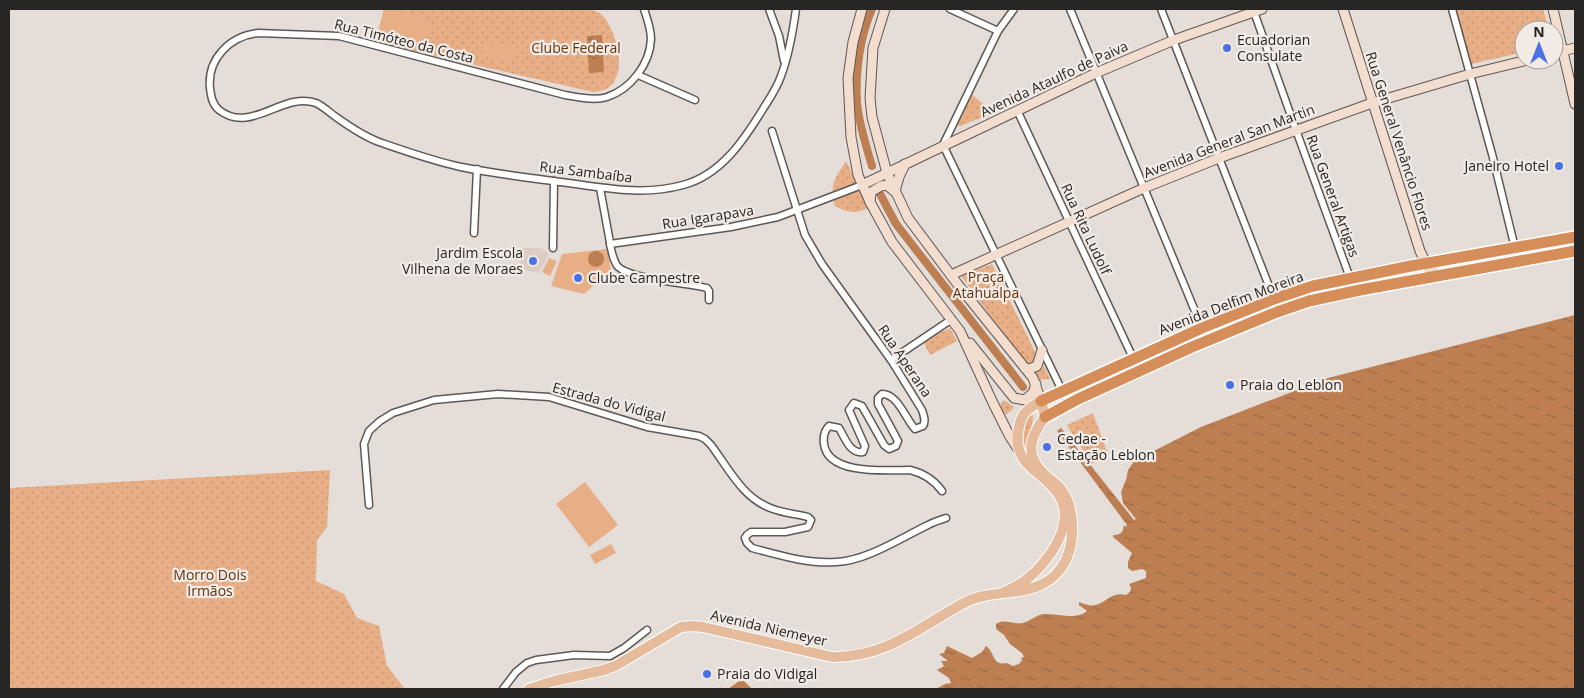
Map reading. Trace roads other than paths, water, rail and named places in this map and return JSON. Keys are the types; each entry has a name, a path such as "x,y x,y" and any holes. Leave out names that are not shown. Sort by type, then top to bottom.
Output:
{"highway":[{"name":"Avenida Delfim Moreira","path":"1041,401 1202,328 1274,299 1313,286 1575,237"},
{"path":"1545,256 1552,248 1575,244"},
{"name":"Avenida Delfim Moreira","path":"1045,417 1068,404 1192,346 1277,312 1335,294 1575,251"}],"main road":[{"path":"862,9 853,42 848,78 848,104 852,145 854,160 862,185 892,242 1014,398 1025,400 1033,393 1036,384"},
{"path":"885,9 873,48 870,98 872,117 887,173 908,218 1036,384 1045,417 1032,437 1030,449 1033,461 1065,494 1069,505 1072,528 1069,553 1064,565 1055,577 1045,575 1043,564"},
{"name":"Rua General Venâncio Flores","path":"1343,9 1425,264"},
{"name":"Avenida Ataulfo de Paiva","path":"862,185 1096,73 1174,40 1257,10"},
{"path":"1575,48 1564,51 1575,104"},
{"name":"Avenida General San Martin","path":"951,275 1144,188 1219,158 1372,103 1470,74 1514,63"},
{"path":"895,192 905,164"},
{"path":"870,202 871,192 881,186 887,185 895,192"},
{"path":"1425,264 1430,271 1439,275"},
{"path":"960,331 992,401 1018,450"},
{"path":"1025,368 1029,369 1037,366 1042,350"},
{"name":"Avenida Delfim Moreira","path":"1018,450 1018,427 1023,414 1041,401"},
{"name":"Avenida Niemeyer","path":"1002,593 1025,580 1043,564 1062,532 1064,520 1063,505 1056,491 1024,461 1018,450"},
{"name":"Avenida Niemeyer","path":"528,689 617,665 681,627 703,627 832,657 868,654 891,646 967,601 1038,586 1048,583 1055,577"}],"street":[{"name":"Rua Timóteo da Costa","path":"477,170 433,160 366,137 316,103 285,104 249,118 227,114 218,109 212,102 209,81 211,66 235,40 247,34 339,36 565,95 590,98 606,97 622,90 638,75 648,56 651,37 644,9"},
{"path":"770,9 785,65"},
{"name":"Rua Sambaíba","path":"477,170 632,191 670,188 701,178 717,168 735,151 752,128 780,79 785,65 796,9"},
{"path":"950,9 998,31"},
{"path":"1014,9 998,31 943,146 1068,404"},
{"path":"1070,9 1202,328"},
{"path":"1161,9 1274,299"},
{"path":"1452,9 1515,248"},
{"name":"Rua General Artigas","path":"1257,10 1296,130 1350,278"},
{"path":"638,75 695,100"},
{"name":"Rua Rita Ludolf","path":"1017,110 1133,358"},
{"name":"Rua Aperana","path":"772,130 805,235 822,264 891,360 922,410 925,422 923,426 915,428 895,400 890,395 882,394 878,404 896,436 898,441 896,446 889,449 884,445 862,406 857,403 851,405 849,410 866,446 863,452 859,453 854,450 839,428 829,426 823,436 827,453 833,459 849,467 867,470 910,470 918,472 926,475 942,491"},
{"path":"474,233 477,170"},
{"path":"553,248 554,181"},
{"name":"Rua Igarapava","path":"610,244 731,227 778,217 862,185"},
{"path":"600,188 610,244 615,263 620,269 638,276 707,288 709,300"},
{"path":"891,360 952,319"},
{"name":"Estrada do Vidigal","path":"369,505 364,444 369,432 380,421 394,413 434,400 498,394 549,398 647,427 699,436 705,439 746,493 773,509 808,517 811,520 808,527 785,532 751,532 745,538 752,548 811,562 837,562 860,557 883,548 930,523 946,518"},
{"path":"503,689 516,672 527,663 536,660 574,656 610,656 624,648 647,630"}],"water":[{"path":"602,35 604,72 589,73 587,36"},
{"path":"596,251 602,253 604,259 602,265 596,267 590,265 588,259 590,253"},
{"path":"1575,315 1575,689 936,689 951,683 949,678 937,670 944,666 941,661 948,661 939,654 944,653 947,646 972,658 982,652 986,646 998,663 1007,663 1013,666 1019,664 1022,660 1021,658 1024,657 1022,653 1010,644 1004,635 996,629 996,624 999,622 1023,623 1044,614 1077,616 1087,611 1079,605 1079,602 1094,605 1100,604 1119,594 1126,595 1130,592 1129,584 1146,578 1146,571 1142,569 1132,571 1128,568 1128,562 1132,553 1113,537 1113,535 1121,533 1124,525 1126,527 1127,525 1057,431 1061,428 1134,520 1136,519 1123,503 1121,492 1128,470 1137,457 1150,453 1201,427 1328,378"},
{"path":"742,679 752,689 728,689"}],"waterway":[{"path":"872,9 861,43 857,103 859,119 872,166"},
{"path":"879,192 896,224 1023,387"}],"place":[{"name":"Ecuadorian Consulate","path":"1227,48"},
{"name":"Janeiro Hotel","path":"1559,166"},
{"name":"Jardim Escola Vilhena de Moraes","path":"533,261"},
{"name":"Clube Campestre","path":"578,278"},
{"name":"Praia do Leblon","path":"1230,385"},
{"name":"Cedae - Estação Leblon","path":"1047,447"},
{"name":"Praia do Vidigal","path":"707,674"}],"park label":[{"name":"Clube Federal","path":"576,48"},
{"name":"Praça Atahualpa","path":"986,286"},
{"name":"Morro Dois Irmãos","path":"210,584"}]}
